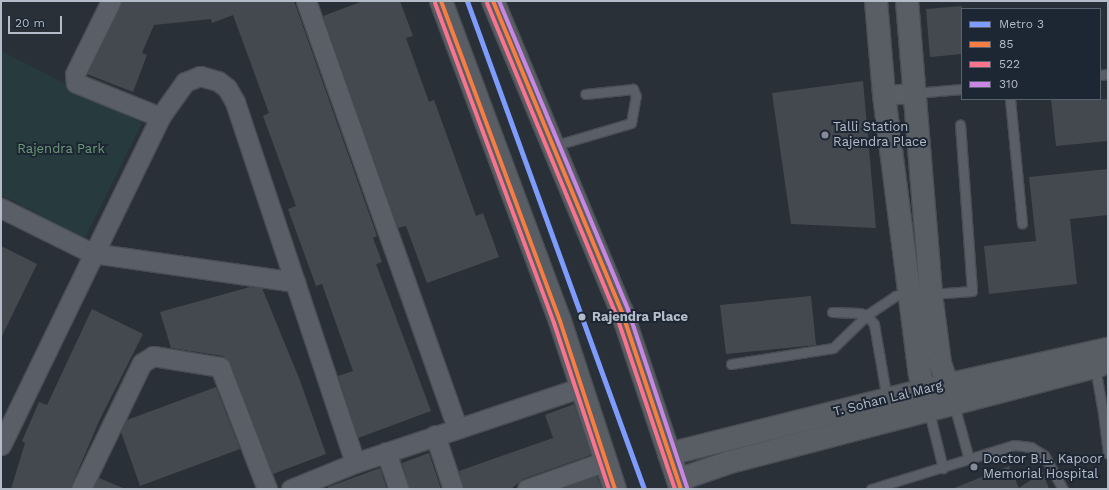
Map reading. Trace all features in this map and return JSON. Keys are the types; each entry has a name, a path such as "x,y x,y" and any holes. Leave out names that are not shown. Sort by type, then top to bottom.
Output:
{"street":[{"path":"111,1 75,74 76,83 160,117"},
{"path":"306,1 457,428"},
{"path":"441,1 582,387 615,489"},
{"path":"493,1 622,312 680,484"},
{"path":"876,1 884,95 924,390 929,412"},
{"path":"907,1 931,294 947,385 954,405"},
{"path":"1,445 92,253 160,117 185,82 200,76 210,77 227,88 235,102 355,463"},
{"path":"884,95 914,93"},
{"path":"1,208 92,253 295,282"},
{"name":"T. Sohan Lal Marg","path":"669,454 924,390 1108,349"},
{"path":"81,489 142,363 153,356 220,367 267,489"},
{"name":"T. Sohan Lal Marg","path":"680,484 730,462 929,412 1102,366"},
{"path":"291,489 386,452 582,387"},
{"path":"435,435 453,489"},
{"path":"386,452 399,489"},
{"path":"527,489 606,462"}],"lane":[{"path":"553,146 631,123 636,96 633,89 585,94"},
{"path":"914,93 961,89"},
{"path":"1010,100 1022,223"},
{"path":"931,294 972,291 960,124"},
{"path":"731,364 832,348 867,315 895,296 910,291"},
{"path":"832,312 867,315 874,324 887,400"},
{"path":"1102,366 1108,454"},
{"path":"954,405 969,459"},
{"path":"929,412 943,468"},
{"path":"871,489 1014,445 1031,447 1044,455 1063,489"}],"green space":[{"name":"Rajendra Park","path":"1,51 142,123 85,238 1,195"}],"building":[{"path":"122,1 294,1 377,236 373,238 382,262 376,264 431,411 358,438 338,376 353,371 322,284 316,286 288,209 296,206 263,116 269,113 233,15 212,23 211,19 154,25 142,53 147,55 133,92 87,74"},
{"path":"363,1 400,1 413,36 406,38 429,102 434,100 476,216 483,213 499,257 427,283 406,226 398,228 323,16"},
{"path":"962,6 961,54 930,57 926,9"},
{"path":"863,81 876,228 791,224 772,93"},
{"path":"1108,99 1108,141 1056,146 1051,100"},
{"path":"1108,169 1108,215 1070,219 1077,284 989,294 984,246 1036,241 1029,177"},
{"path":"1,246 37,264 1,338"},
{"path":"250,287 262,288 299,378 326,454 273,474 230,363 223,356 171,348 160,312"},
{"path":"811,296 816,345 726,354 720,305"},
{"path":"92,309 143,334 100,419 70,489 11,489 25,443 22,441 39,402 47,405"},
{"path":"216,387 240,449 140,486 121,432 127,420"},
{"path":"574,404 591,455 523,479 511,489 464,489 459,471 553,438 545,415"},
{"path":"429,453 441,489 410,489 402,463"},
{"path":"1009,466 1019,488 1043,472 1049,489 952,489"},
{"path":"380,468 387,489 328,489 328,487"},
{"path":"597,476 602,489 567,489 566,487"},
{"path":"99,478 125,489 93,489"}],"metro line":[{"name":"3","path":"467,1 644,489"}],"transit line":[{"name":"85","path":"441,1 560,321 615,489"},
{"name":"85","path":"493,1 622,312 681,489"},
{"name":"310","path":"499,1 628,310 687,487"},
{"name":"522","path":"435,3 554,323 609,489"},
{"name":"522","path":"487,3 616,314 675,489"}],"place":[{"name":"Talli Station Rajendra Place","path":"825,135"},
{"name":"Rajendra Place","path":"582,317"},
{"name":"Doctor B.L. Kapoor Memorial Hospital","path":"974,467"}]}
